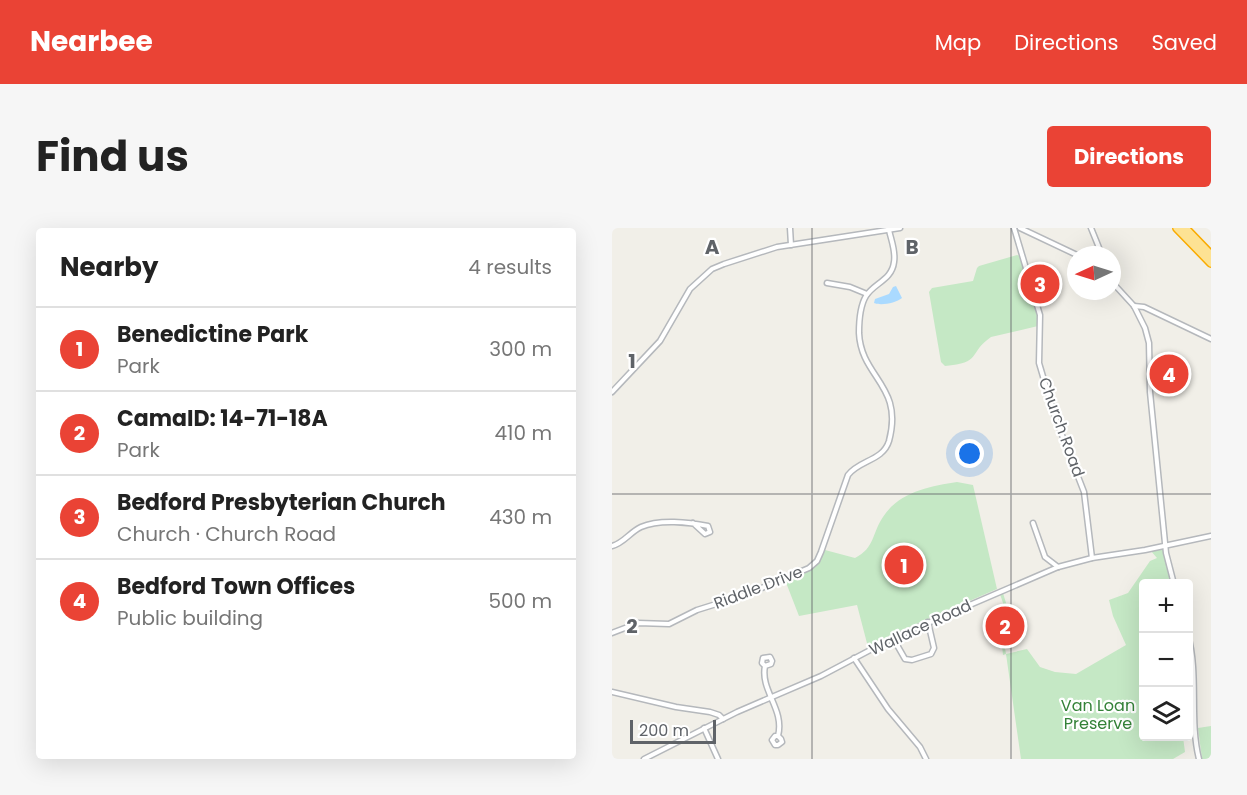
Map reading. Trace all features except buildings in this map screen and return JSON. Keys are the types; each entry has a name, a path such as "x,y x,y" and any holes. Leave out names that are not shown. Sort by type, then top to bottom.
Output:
{"highway":[{"path":"1177,228 1211,263"},
{"path":"1185,228 1211,255"}],"street":[{"path":"790,228 791,245"},
{"path":"612,392 660,341 686,294 703,277 724,264 771,249 900,228"},
{"name":"Church Road","path":"1014,228 1040,315 1039,363 1059,429 1083,486 1092,558"},
{"path":"1020,228 1067,250"},
{"path":"1091,228 1098,246"},
{"path":"827,283 843,285 867,294 887,277 894,265 894,250 889,230"},
{"path":"1121,292 1134,306 1145,328 1149,343 1150,392 1167,557 1173,579"},
{"name":"Riddle Drive","path":"612,633 638,624 669,624 703,607 742,597 803,571 817,561 848,475 857,465 881,454 890,436 892,413 890,400 867,363 861,344 860,321 867,294"},
{"path":"1134,306 1144,307 1211,339"},
{"path":"612,546 622,542 644,526 681,521 693,523"},
{"path":"1033,523 1045,557 1058,567"},
{"name":"Wallace Road","path":"644,759 723,719 821,676 893,638 1058,567 1092,558 1211,536"},
{"path":"893,638 905,659 912,660 931,654 934,648 928,622"},
{"path":"861,667 863,653"},
{"path":"854,658 888,709 920,747 926,759"},
{"path":"1193,661 1199,759"},
{"path":"765,666 765,679 780,719 778,736"},
{"path":"612,692 676,707 710,712 723,719"},
{"path":"704,728 718,759"}],"green space":[{"path":"1020,256 1038,312 1038,326 991,337 970,360 957,365 945,366 941,362 929,292 932,288 973,281 979,266"},
{"path":"957,482 973,485 997,589 868,647 857,605 799,616 785,580 814,566 825,550 855,558 870,545 879,523 890,508 906,496 926,488"},
{"name":"Van Loan Preserve","path":"1164,549 1172,579 1139,579 1139,741 1184,741 1185,752 1173,759 1021,759 1006,654 1027,649 1040,667 1055,672 1076,674 1126,645 1113,616 1109,600 1128,593 1150,561 1157,558 1151,551"},
{"path":"1003,593 1010,616 1003,636 1006,654 1003,655 1001,636 1007,615 1000,594"},
{"path":"1211,726 1211,759 1202,759 1198,728"}],"water":[{"path":"896,286 902,298 888,304 874,303 875,299 889,294"}],"place":[{"name":"Bedford Presbyterian Church","path":"1040,284"},
{"name":"Bedford Town Offices","path":"1169,374"},
{"name":"Benedictine Park","path":"904,565"},
{"name":"CamaID: 14-71-18A","path":"1005,626"}]}
